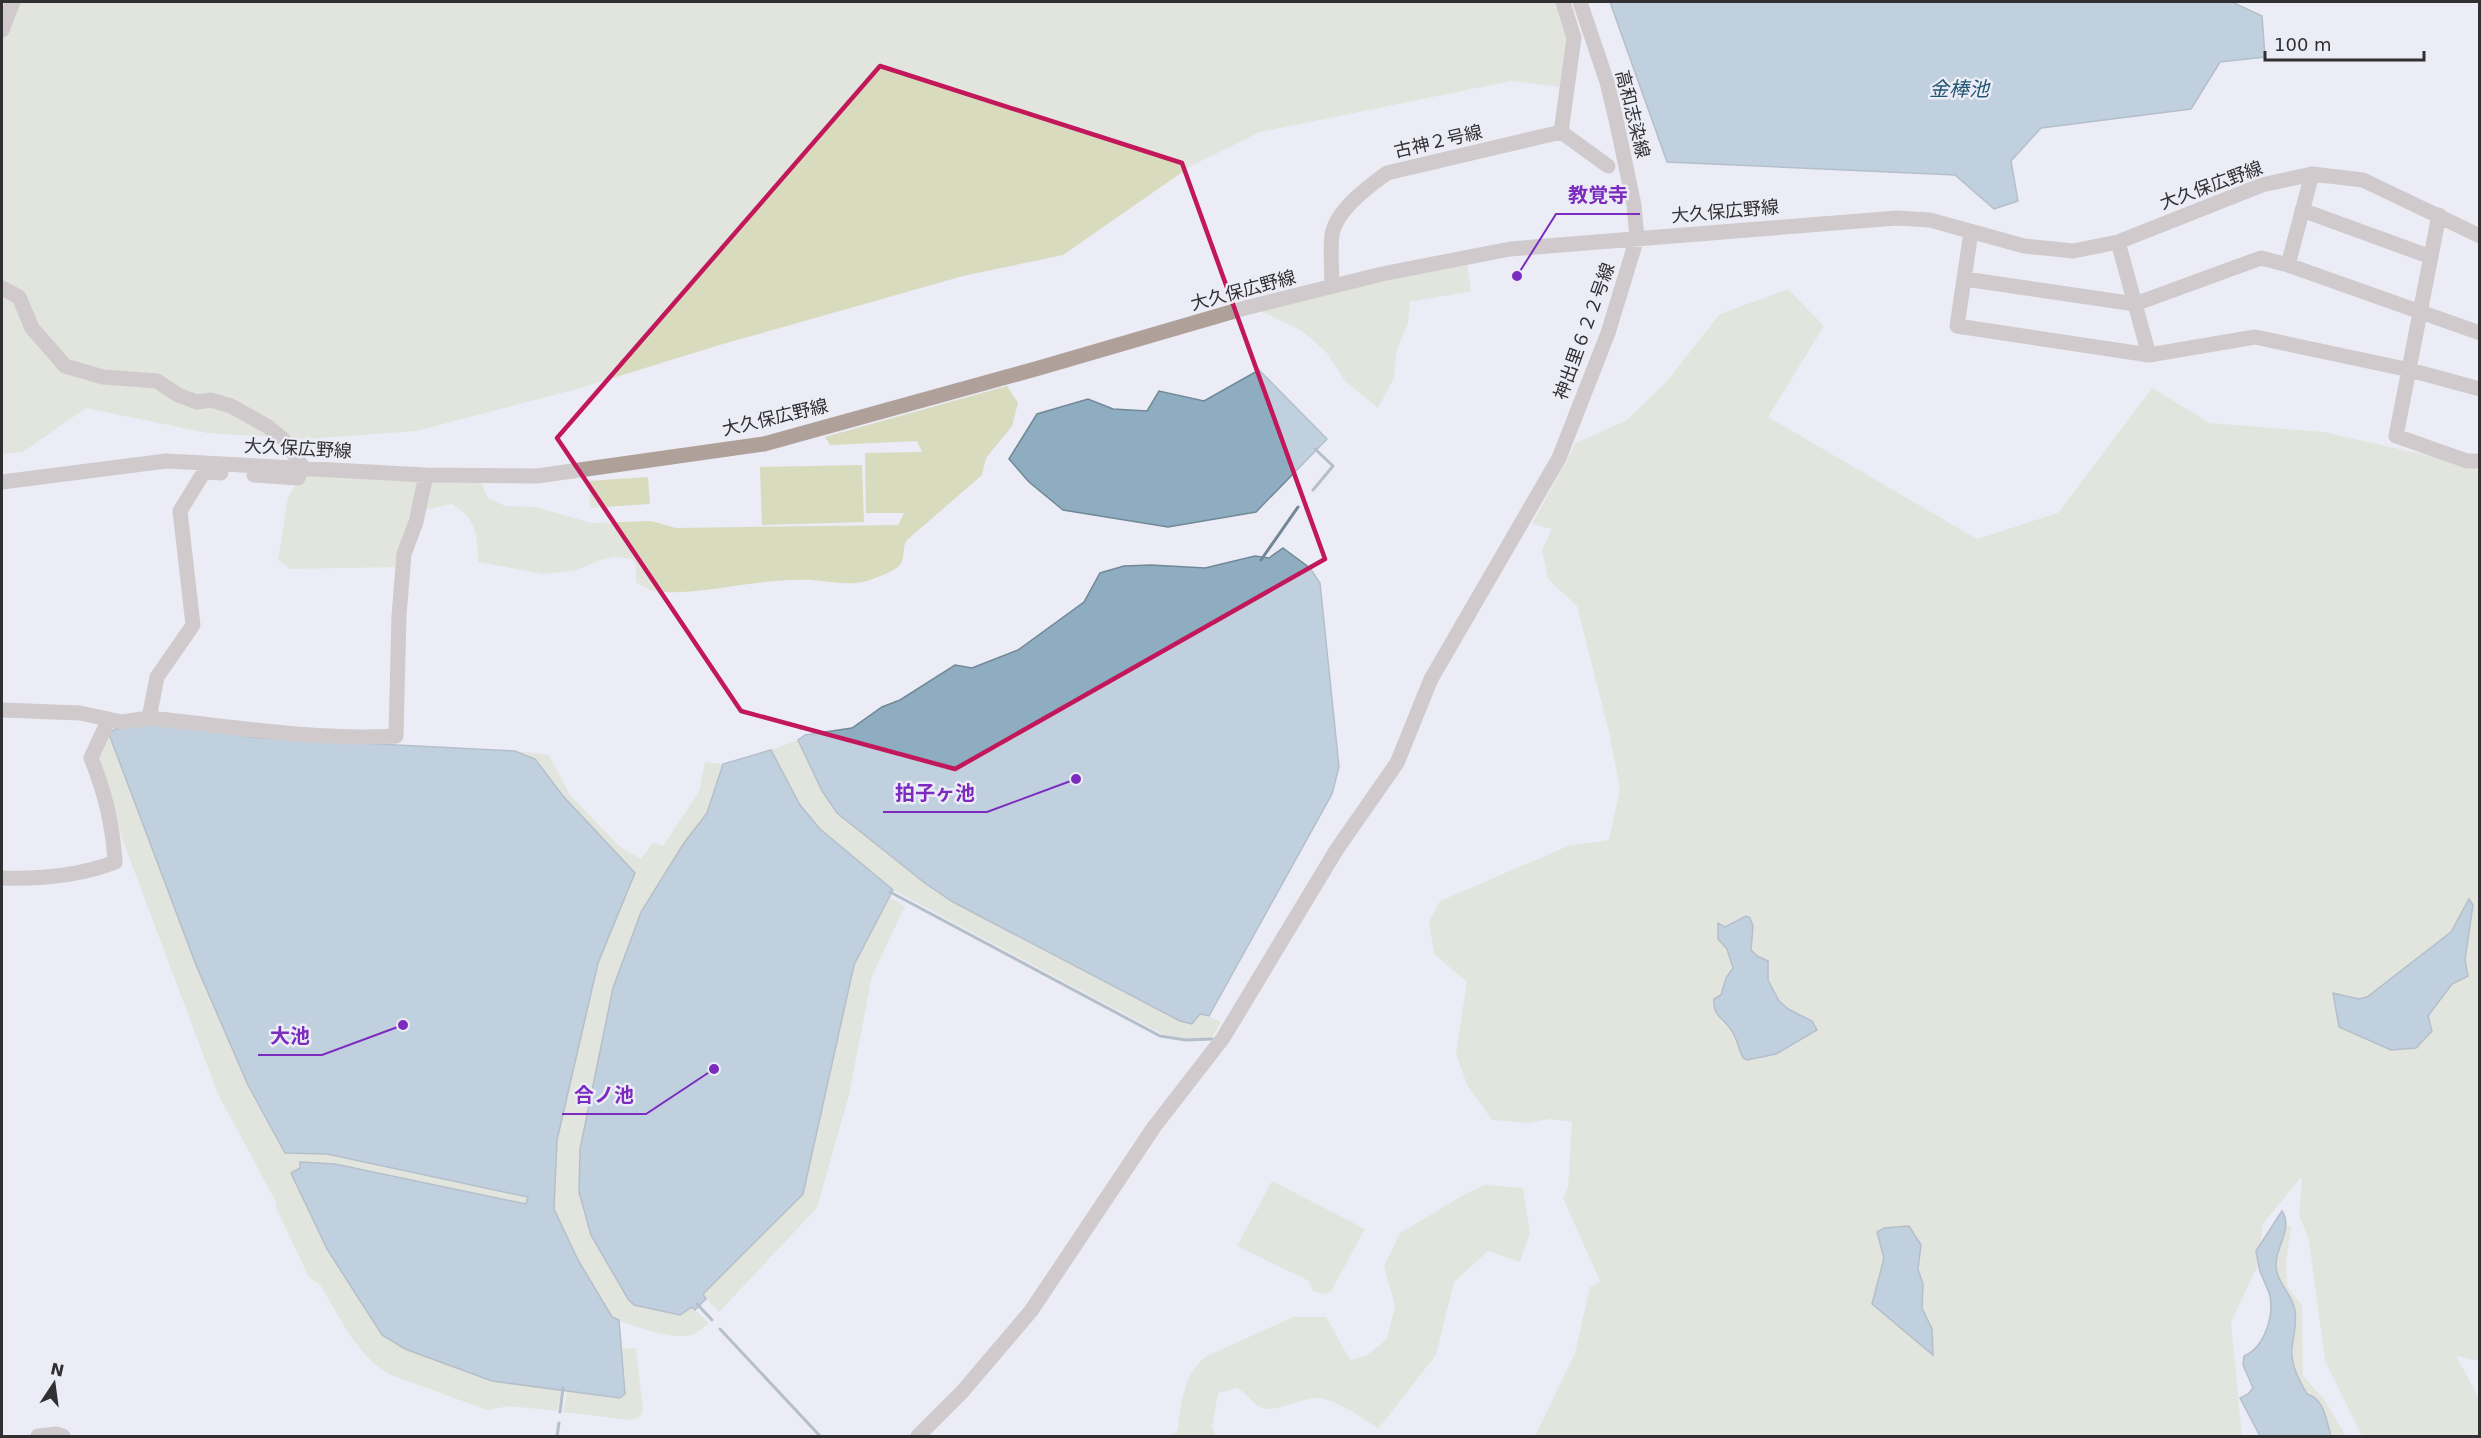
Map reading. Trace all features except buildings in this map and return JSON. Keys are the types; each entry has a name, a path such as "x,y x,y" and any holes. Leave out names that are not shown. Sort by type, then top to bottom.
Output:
{"street":[{"path":"2,30 13,2"},
{"path":"1563,2 1574,38 1561,132 1608,166"},
{"name":"高和志染線","path":"1580,2 1607,82 1634,205 1637,238"},
{"name":"古神２号線","path":"1332,286 1332,233 1342,214 1370,185 1387,173 1561,132"},
{"path":"2288,265 2312,174"},
{"name":"大久保広野線","path":"2,482 166,461 426,475 537,476 764,444 1040,368 1245,308 1383,274 1510,249 1897,218 1930,220 2024,246 2073,251 2118,242 2262,185 2312,174 2363,180 2480,236"},
{"path":"2302,210 2431,257"},
{"path":"2439,215 2396,436 2467,461 2480,461"},
{"path":"1971,232 1958,326 2149,355 2255,337 2410,370 2480,389"},
{"name":"神出里６２２号線","path":"919,1436 962,1392 1031,1311 1148,1135 1222,1038 1337,849 1397,763 1431,679 1559,458 1608,333 1637,238"},
{"path":"2118,242 2149,355"},
{"path":"1965,279 2135,304 2261,258 2288,265 2480,333"},
{"path":"2,288 19,297 32,328 65,366 103,377 157,381 178,395 196,402 211,400 231,406 275,433 303,467 298,477 204,472 180,511 193,625 157,677 149,718"},
{"path":"2,710 80,713 122,722 149,718 332,736 368,738 396,736 399,616 404,554 416,522 426,475"},
{"path":"2,878 36,879 103,867 115,862 114,837 102,785 91,758 109,719"},
{"path":"38,1437 57,1434 63,1437"}],"highlighted area":[{"path":"880,66 1182,163 1325,559 955,769 741,711 557,438"}],"green space":[{"path":"2,2 1557,2 1566,34 1566,49 1561,87 1511,81 1260,132 1191,166 1063,255 963,276 723,344 577,389 416,431 307,439 207,433 86,408 23,452 2,454"},
{"path":"1467,263 1471,291 1410,302 1408,323 1396,353 1394,378 1378,408 1345,381 1327,353 1302,331 1261,311 1356,286"},
{"path":"1788,289 1824,326 1768,417 1977,539 2058,513 2152,388 2210,423 2324,432 2474,466 2480,472 2479,1361 2456,1356 2479,1398 2479,1436 2362,1436 2325,1361 2309,1241 2299,1214 2302,1176 2263,1224 2257,1267 2231,1322 2242,1436 1535,1436 1575,1353 1590,1287 1600,1281 1563,1198 1568,1188 1572,1122 1550,1119 1529,1123 1492,1120 1467,1085 1456,1053 1467,982 1434,954 1429,922 1440,901 1568,846 1609,840 1620,789 1609,732 1577,606 1548,579 1542,550 1552,529 1532,524 1576,443 1627,420 1667,381 1720,314","holes":["2469,899 2473,905 2465,960 2467,976 2452,984 2428,1016 2432,1031 2359,999 2367,997 2451,932","1719,923 1725,927 1753,926 1751,950 1768,961 1768,980 1779,1001 1788,1009 1812,1021 1743,1058 1731,1030 1721,1022 1714,999 1721,995 1726,979 1733,969 1727,949 1718,939","1921,1245 1918,1269 1923,1284 1922,1308 1932,1329 1872,1304 1885,1258"]},
{"path":"1007,386 1018,403 1012,426 986,458 982,475 907,540 902,561 898,567 868,581 844,583 812,580 774,581 699,591 661,592 648,589 636,582 636,566 632,559 615,557 600,560 577,570 544,574 478,562 474,528 460,510 452,504 423,510 430,481 482,483 487,497 505,506 535,507 592,523 651,521 676,528 898,525 904,513 866,513 865,453 922,452 917,441 830,445 825,437"},
{"path":"862,465 864,522 762,525 760,467"},
{"path":"303,474 418,480 397,567 290,569 278,560 288,497"},
{"path":"648,477 650,504 590,508 589,481"},
{"path":"109,734 196,965 248,1085 285,1152 327,1154 528,1196 526,1204 300,1163 300,1168 291,1173 327,1249 382,1335 492,1381 561,1390 557,1411 509,1406 487,1410 391,1375 368,1358 342,1323 320,1285 309,1277 276,1208 277,1204 218,1094 122,838 99,759"},
{"path":"798,740 822,791 837,813 926,884 953,902 1221,1022 1211,1038 1186,1039 1162,1034 893,890 820,829 800,805 771,750"},
{"path":"515,751 549,755 570,795 619,846 641,859 653,843 663,846 699,792 705,762 723,764 707,813 684,843 579,1192 591,1235 628,1299 692,1307 709,1323 694,1334 676,1336 665,1334 640,1328 612,1317 578,1260 554,1210 557,1140 598,963 635,873 563,796 535,759"},
{"path":"889,897 905,906 872,976 849,1095 817,1208 719,1312 702,1294 803,1193 854,965"},
{"path":"1272,1181 1365,1229 1331,1291 1326,1294 1313,1291 1309,1281 1237,1246"},
{"path":"1485,1185 1523,1188 1530,1233 1520,1262 1488,1251 1454,1282 1436,1355 1378,1429 1349,1410 1324,1399 1311,1399 1267,1409 1259,1406 1237,1388 1218,1393 1212,1427 1216,1436 1170,1436 1178,1430 1184,1391 1192,1373 1205,1357 1293,1317 1326,1317 1350,1360 1366,1356 1387,1339 1395,1306 1384,1266 1400,1233 1465,1194"},
{"path":"2286,1225 2291,1227 2286,1261 2287,1286 2302,1306 2303,1376 2324,1399 2346,1436 2331,1436 2321,1405 2313,1396 2307,1394 2295,1373 2291,1350 2296,1327 2295,1308 2279,1280 2276,1264"},
{"path":"636,1348 643,1410 640,1417 630,1420 563,1412 567,1391 620,1398 625,1394 621,1349"}],"water":[{"name":"金棒池","path":"1610,2 2232,2 2262,16 2265,57 2220,62 2191,109 2041,128 2011,161 2018,201 1994,209 1955,175 1667,162"},
{"path":"1259,370 1327,439 1256,512 1168,527 1063,510 1029,482 1009,459 1037,414 1088,399 1113,409 1147,411 1159,391 1204,401"},
{"path":"1283,548 1310,568 1320,583 1339,767 1332,794 1209,1016 1200,1014 1192,1024 1180,1021 953,902 926,884 837,813 822,791 798,740 805,735 852,728 882,707 900,700 955,665 972,668 1018,650 1084,602 1100,573 1124,566 1205,568 1255,556 1269,558"},
{"path":"166,723 258,738 515,751 535,759 563,796 635,873 598,963 557,1140 554,1209 578,1260 612,1317 619,1320 625,1394 620,1398 492,1381 405,1349 382,1335 327,1249 291,1173 300,1168 300,1162 335,1164 526,1204 528,1197 327,1154 285,1153 248,1085 196,965 109,734 115,729"},
{"path":"771,750 800,805 820,829 893,890 854,965 803,1194 703,1294 706,1299 695,1310 692,1307 680,1315 634,1305 628,1299 591,1235 579,1192 580,1149 613,988 641,912 684,843 707,813 723,764"},
{"path":"2469,899 2473,905 2465,960 2468,976 2452,984 2428,1016 2432,1031 2416,1048 2391,1050 2339,1027 2333,993 2359,999 2367,997 2451,932"},
{"path":"1746,916 1750,918 1753,926 1751,950 1768,961 1768,980 1779,1001 1788,1009 1812,1021 1817,1030 1776,1054 1747,1060 1743,1058 1734,1034 1717,1013 1714,1004 1714,999 1721,995 1726,978 1733,968 1727,949 1718,939 1718,923 1725,927"},
{"path":"2282,1211 2286,1224 2277,1256 2276,1270 2295,1310 2292,1360 2307,1394 2318,1401 2321,1406 2331,1436 2260,1436 2240,1398 2253,1388 2243,1365 2244,1356 2251,1352 2262,1339 2269,1322 2271,1304 2256,1251"},
{"path":"1909,1226 1921,1245 1918,1269 1923,1284 1922,1308 1932,1329 1933,1355 1872,1304 1884,1258 1877,1232 1884,1228"}],"waterway":[{"path":"1313,490 1333,466 1315,449"},
{"path":"1261,560 1298,507"},
{"path":"890,892 1160,1036 1186,1040 1212,1039"},
{"path":"697,1304 712,1320"},
{"path":"720,1329 820,1436"},
{"path":"560,1412 563,1388"},
{"path":"557,1436 559,1423"}],"place":[{"name":"教覚寺","path":"1517,276"},
{"name":"拍子ヶ池","path":"1076,779"},
{"name":"大池","path":"403,1025"},
{"name":"合ノ池","path":"714,1069"}]}
